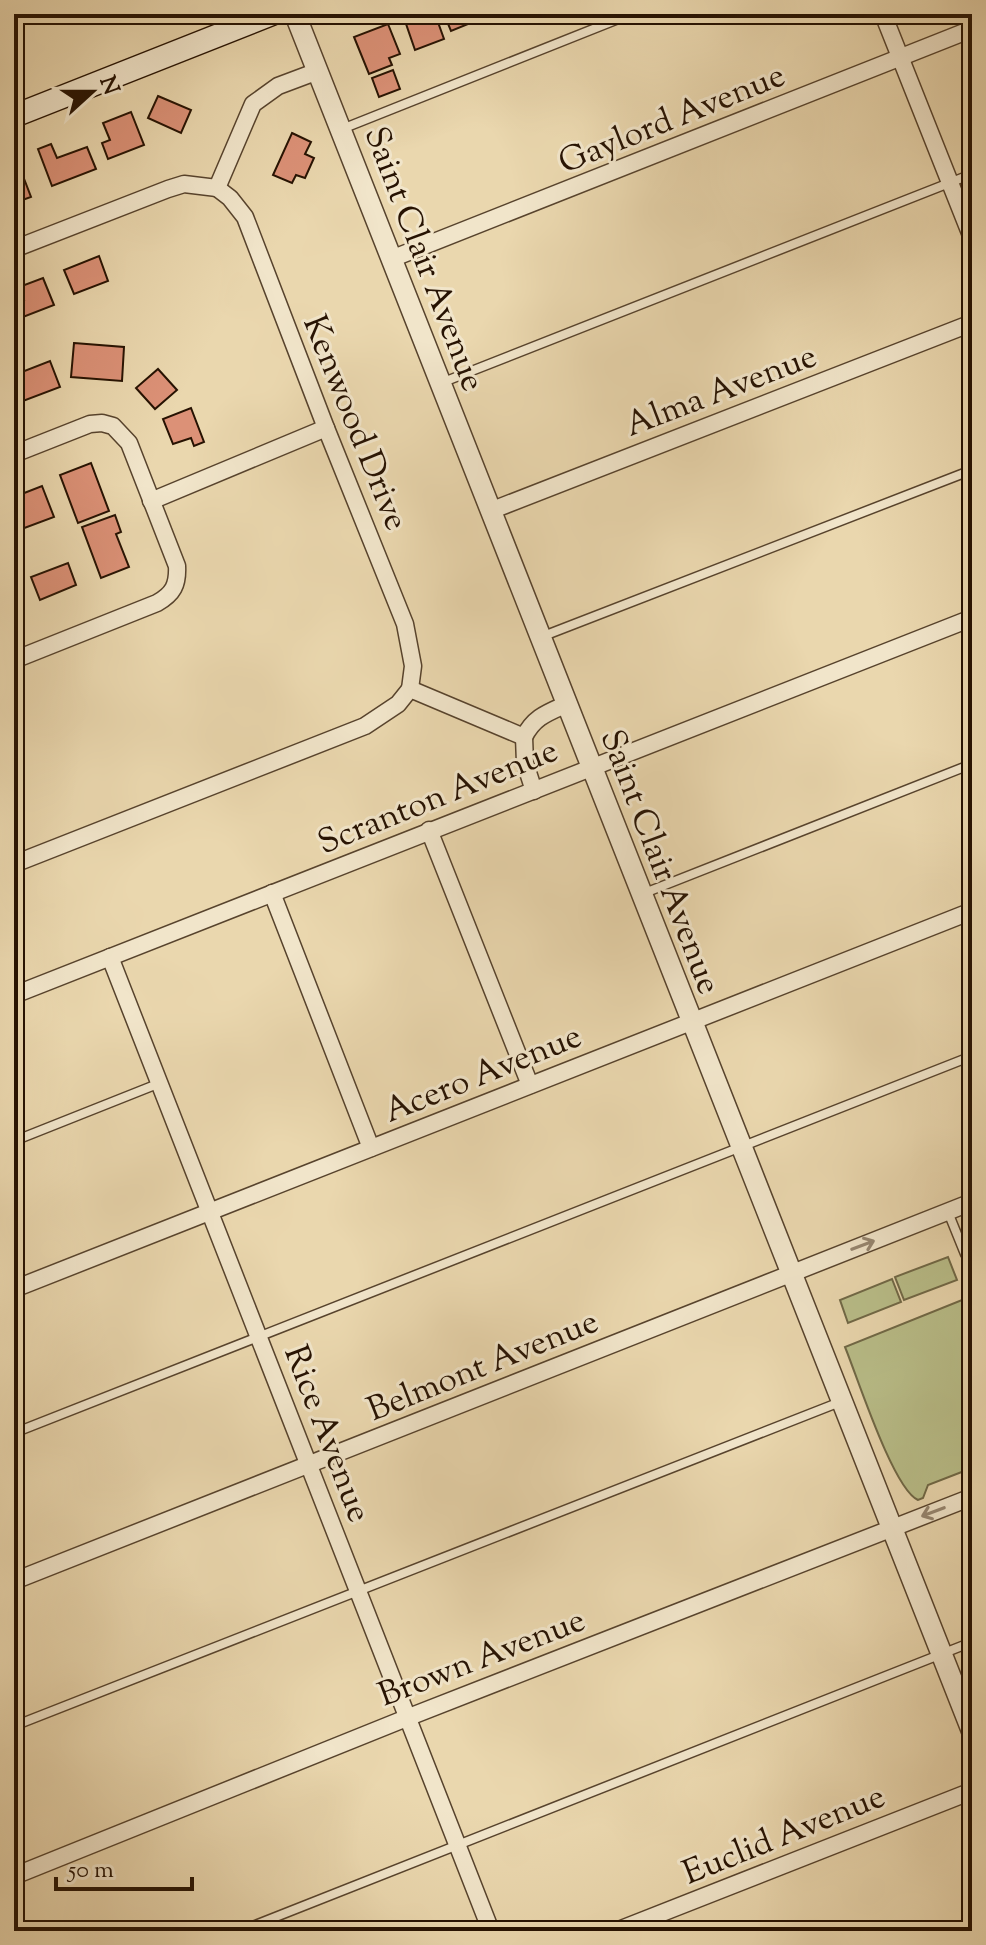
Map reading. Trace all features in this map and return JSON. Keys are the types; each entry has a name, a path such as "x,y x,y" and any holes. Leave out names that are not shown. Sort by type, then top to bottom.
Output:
{"main road":[{"path":"14,116 272,14"}],"street":[{"name":"Saint Clair Avenue","path":"295,14 972,1731"},
{"path":"883,14 972,238"},
{"name":"Gaylord Avenue","path":"391,259 972,29"},
{"path":"14,249 184,184 217,188 253,104 278,86 318,71"},
{"name":"Kenwood Drive","path":"217,188 230,198 245,217 405,624 413,666 410,689"},
{"name":"Alma Avenue","path":"490,511 972,323"},
{"path":"14,454 90,424 113,426 129,443 177,566 178,580 172,593 157,603 14,660"},
{"path":"151,501 326,428"},
{"name":"Scranton Avenue","path":"14,995 972,618"},
{"path":"14,864 365,726 398,704 410,689 524,737"},
{"path":"534,791 525,763 524,737 540,716 567,704"},
{"path":"429,830 530,1085"},
{"path":"272,893 371,1148"},
{"name":"Acero Avenue","path":"14,1289 972,911"},
{"name":"Rice Avenue","path":"110,957 491,1931"},
{"name":"Belmont Avenue","path":"14,1581 972,1202"},
{"name":"Brown Avenue","path":"14,1876 409,1717 972,1497"},
{"name":"Euclid Avenue","path":"616,1931 972,1791"}],"lane":[{"path":"341,129 631,14"},
{"path":"440,383 972,174"},
{"path":"540,637 972,470"},
{"path":"641,894 972,764"},
{"path":"14,1433 972,1056"},
{"path":"14,1141 160,1083"},
{"path":"948,1211 965,1254 972,1260"},
{"path":"14,1726 841,1402"},
{"path":"240,1931 972,1642"}],"green space":[{"path":"948,1257 957,1280 904,1300 895,1277"},
{"path":"892,1279 901,1302 848,1323 840,1300"},
{"path":"972,1296 972,1468 928,1485 923,1498 918,1500 908,1491 887,1454 845,1347"}],"building":[{"path":"415,14 435,14 444,39 415,50 404,18"},
{"path":"444,14 476,14 478,20 451,31"},
{"path":"388,24 400,54 389,58 392,65 369,74 354,37"},
{"path":"393,70 400,89 379,97 372,78"},
{"path":"158,96 191,110 181,133 148,118"},
{"path":"131,112 144,145 108,159 102,143 110,140 103,123"},
{"path":"292,133 311,142 305,154 314,158 305,178 296,175 292,183 273,175"},
{"path":"51,144 57,158 87,147 96,169 52,186 38,149"},
{"path":"23,176 31,197 14,203 14,179"},
{"path":"99,256 108,281 74,294 64,270"},
{"path":"43,278 54,305 23,317 18,303 24,300 19,287"},
{"path":"74,343 124,347 122,381 71,377"},
{"path":"50,361 60,387 23,401 14,375"},
{"path":"158,369 177,390 155,409 136,388"},
{"path":"191,408 204,442 194,446 191,438 173,444 163,419"},
{"path":"91,463 109,511 78,523 60,475"},
{"path":"42,486 54,517 19,530 14,522 14,497"},
{"path":"115,515 121,532 116,534 129,567 101,578 82,527"},
{"path":"68,563 76,585 40,600 31,577"}]}
